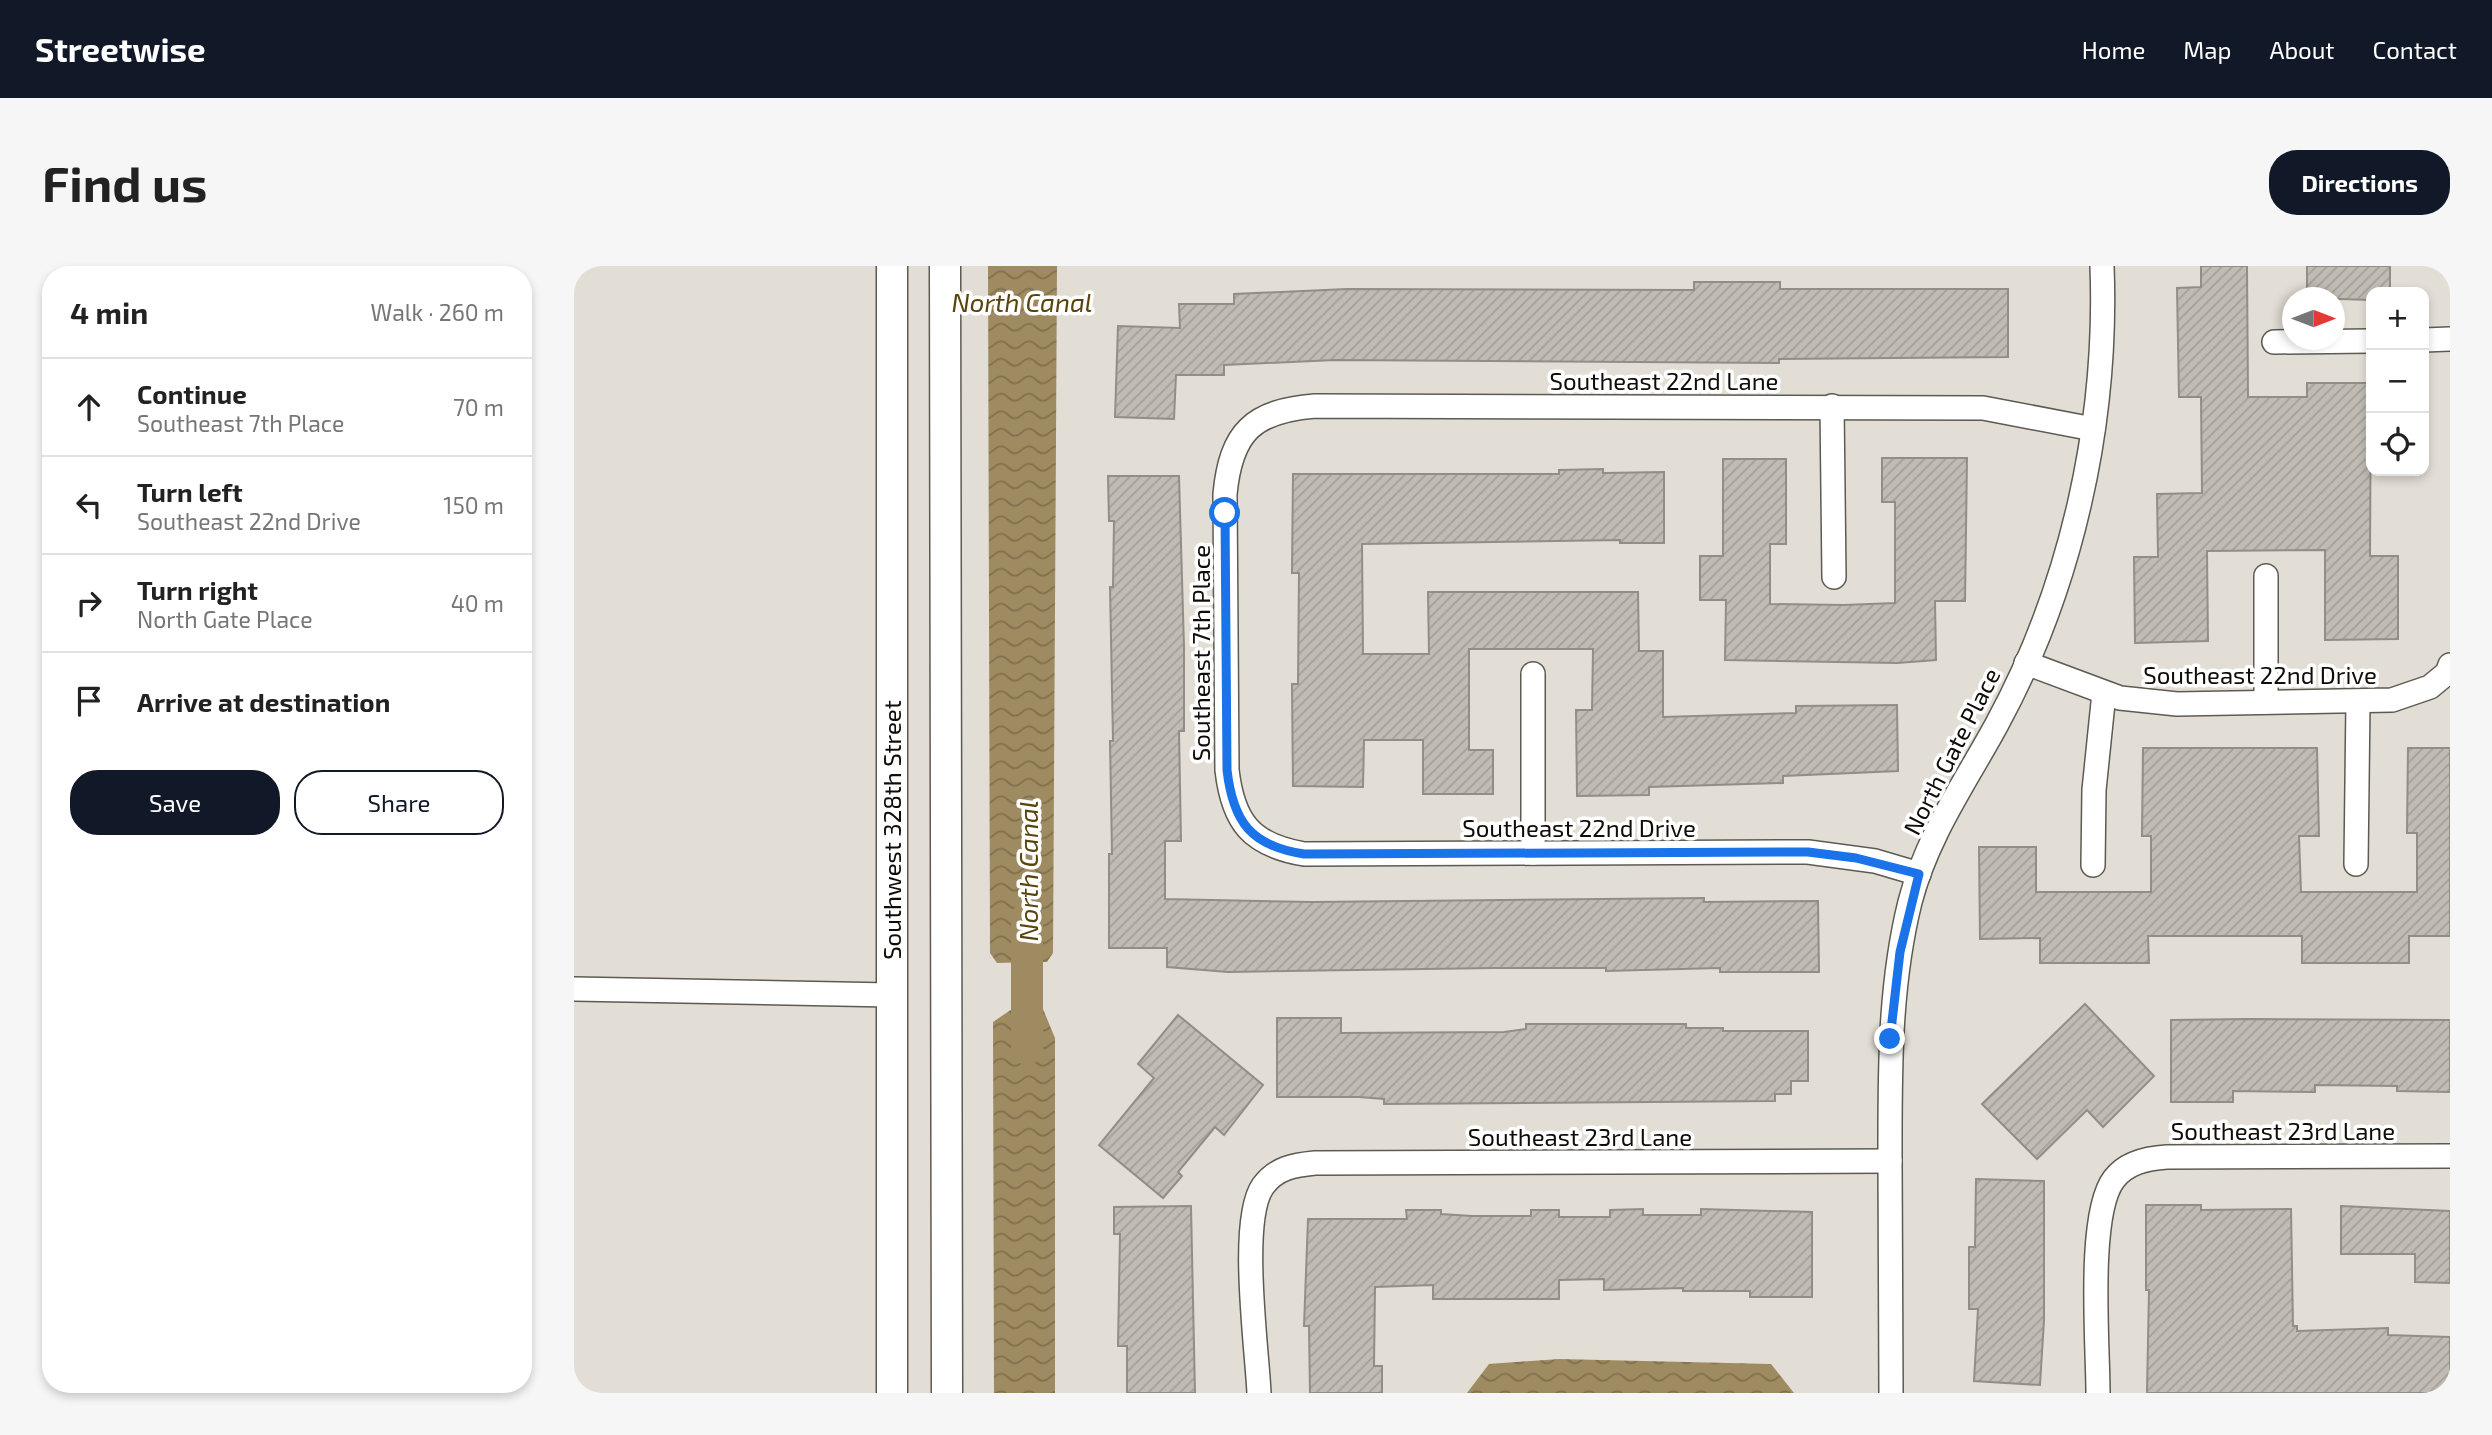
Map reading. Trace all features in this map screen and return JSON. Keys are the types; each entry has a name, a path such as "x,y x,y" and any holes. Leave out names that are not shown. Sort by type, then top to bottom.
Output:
{"street":[{"name":"Southwest 328th Street","path":"892,266 892,1393"},
{"path":"945,266 947,1393"},
{"name":"North Gate Place","path":"1891,1393 1892,1008 1900,952 1919,874 1937,830 1997,724 2026,663 2062,567 2077,514 2093,429 2101,340 2102,266"},
{"path":"2429,340 2450,340"},
{"path":"2274,342 2366,341"},
{"name":"Southeast 22nd Lane","path":"1241,436 1248,427 1269,415 1315,406 1983,408 2093,429"},
{"path":"1832,406 1834,577"},
{"name":"Southeast 7th Place","path":"1241,436 1229,464 1225,494 1226,756 1229,786 1244,826"},
{"path":"2266,576 2266,702"},
{"name":"Southeast 22nd Drive","path":"2026,663 2104,693 2143,702 2177,704 2358,702 2407,697 2430,687 2449,671"},
{"path":"1533,674 1533,853"},
{"path":"2092,865 2094,790 2104,693"},
{"path":"2356,864 2358,702"},
{"name":"Southeast 22nd Drive","path":"1244,826 1273,847 1304,854 1808,852 1856,858 1919,874"},
{"path":"574,989 890,995"},
{"name":"Southeast 23rd Lane","path":"2098,1393 2100,1213 2108,1189 2119,1173 2134,1164 2155,1158 2450,1156"},
{"name":"Southeast 23rd Lane","path":"1259,1393 1252,1227 1257,1197 1272,1175 1290,1166 1315,1163 1890,1161"}],"water":[{"name":"North Canal","path":"988,266 1057,266 1053,953 1047,962 997,963 990,953"},
{"name":"North Canal","path":"1015,1007 1043,1009 1055,1038 1055,1393 994,1393 993,1022"},
{"path":"1559,1359 1771,1364 1794,1393 1467,1393 1489,1364"}],"building":[{"path":"2201,266 2247,266 2248,397 2307,397 2307,383 2366,383 2366,476 2370,476 2370,556 2398,556 2398,639 2325,640 2325,550 2207,551 2208,641 2135,643 2134,557 2158,557 2157,494 2202,493 2201,397 2179,397 2177,288 2201,287"},
{"path":"2307,266 2390,266 2390,287 2366,287 2366,300 2345,299 2345,287 2307,287"},
{"path":"1694,282 1780,282 1780,289 2008,289 2008,357 1779,359 1779,363 1335,360 1224,365 1224,375 1176,375 1174,419 1115,417 1118,326 1180,328 1179,304 1234,304 1234,294 1347,289 1694,290"},
{"path":"1882,458 1967,458 1965,601 1935,601 1936,660 1897,663 1725,660 1726,600 1700,600 1700,556 1723,556 1723,459 1786,459 1786,544 1770,544 1770,604 1844,605 1895,603 1895,502 1882,502"},
{"path":"1603,469 1603,473 1664,472 1664,543 1620,543 1620,540 1362,544 1363,654 1429,654 1428,592 1638,592 1639,651 1663,651 1663,717 1796,713 1796,706 1897,705 1898,771 1783,776 1783,783 1649,787 1649,795 1577,796 1576,710 1592,710 1593,649 1469,649 1469,750 1493,750 1493,794 1423,794 1423,740 1364,740 1363,787 1293,786 1292,684 1298,684 1299,573 1292,573 1293,474 1559,474 1559,470"},
{"path":"1108,476 1179,476 1184,647 1184,731 1179,731 1181,841 1165,841 1165,899 1313,902 1704,898 1704,902 1818,901 1819,972 1720,972 1720,968 1606,971 1606,968 1494,968 1228,972 1167,967 1167,948 1109,948 1109,854 1112,854 1110,741 1113,741 1110,587 1113,587 1114,521 1109,521"},
{"path":"2143,748 2317,748 2319,836 2299,836 2301,892 2417,892 2417,833 2407,833 2408,748 2450,748 2450,936 2409,936 2409,963 2302,963 2302,936 2148,936 2149,963 2040,963 2040,938 1980,939 1979,847 2036,847 2036,892 2151,892 2151,836 2142,836"},
{"path":"2085,1004 2154,1076 2103,1127 2087,1110 2037,1159 1982,1104"},
{"path":"1178,1015 1263,1085 1224,1135 1215,1127 1178,1172 1182,1176 1163,1198 1099,1145 1154,1078 1138,1064"},
{"path":"1277,1018 1341,1018 1341,1033 1504,1032 1526,1029 1526,1024 1686,1024 1686,1028 1723,1028 1723,1031 1808,1031 1808,1081 1791,1081 1791,1094 1775,1094 1775,1101 1384,1104 1384,1099 1359,1097 1277,1097"},
{"path":"2171,1020 2450,1020 2450,1092 2397,1091 2397,1086 2315,1085 2315,1092 2233,1091 2233,1102 2171,1102"},
{"path":"1976,1179 2044,1181 2044,1320 2040,1385 1974,1381 1978,1309 1969,1309 1969,1247 1975,1247"},
{"path":"2146,1205 2201,1205 2201,1210 2291,1209 2293,1326 2297,1326 2297,1331 2388,1328 2388,1335 2450,1337 2450,1393 2147,1393 2149,1290 2146,1290"},
{"path":"1191,1206 1195,1393 1127,1393 1127,1346 1118,1346 1120,1234 1114,1234 1114,1207"},
{"path":"2341,1206 2450,1211 2450,1283 2415,1282 2415,1254 2341,1254"},
{"path":"1643,1209 1643,1215 1701,1215 1701,1209 1812,1212 1812,1297 1750,1297 1750,1291 1683,1291 1683,1288 1604,1290 1604,1279 1559,1280 1559,1299 1433,1299 1433,1285 1375,1287 1374,1366 1382,1366 1382,1393 1310,1393 1309,1326 1304,1326 1308,1219 1407,1219 1406,1210 1441,1210 1441,1214 1472,1216 1531,1216 1531,1210 1559,1210 1559,1217 1610,1217 1610,1210"}],"waterway":[{"name":"North Canal","path":"1027,918 1027,1049"}],"route":[{"path":"1225,513 1227,770 1233,801 1244,826 1251,834 1273,847 1304,854 1808,852 1875,861 1919,874 1910,902 1900,952 1890,1039"}]}
